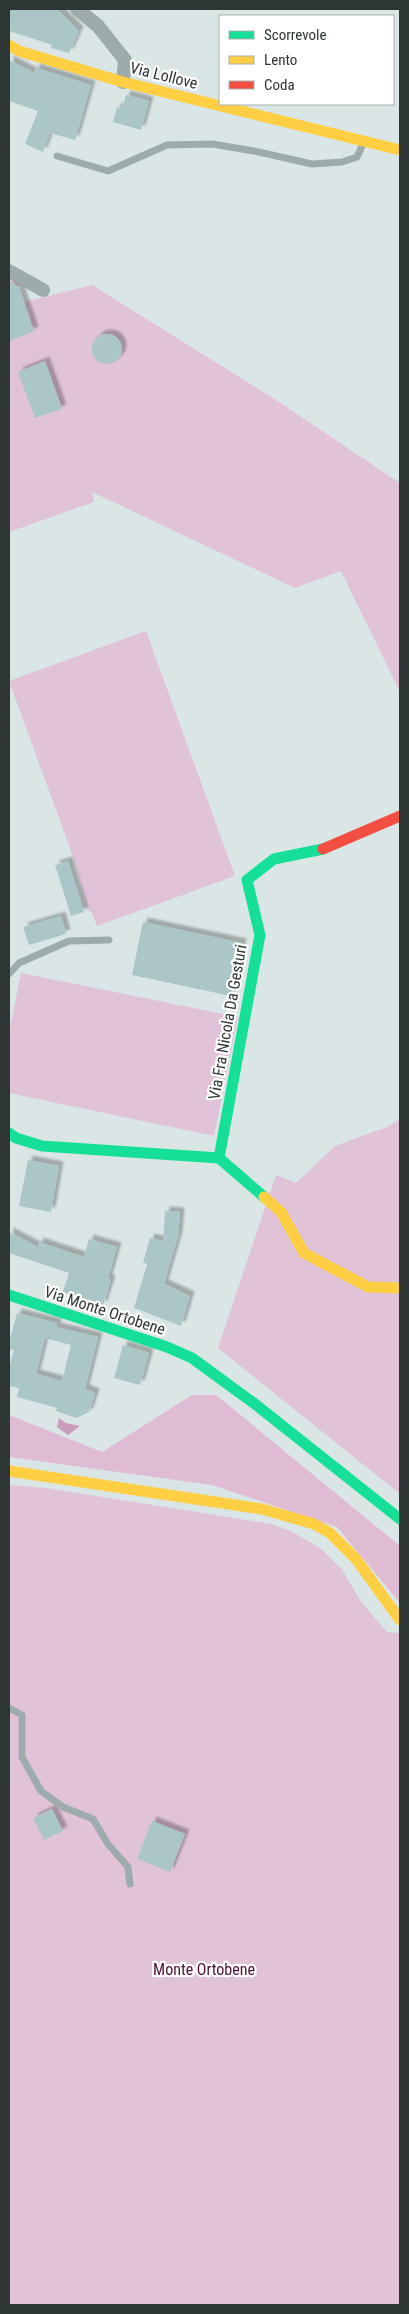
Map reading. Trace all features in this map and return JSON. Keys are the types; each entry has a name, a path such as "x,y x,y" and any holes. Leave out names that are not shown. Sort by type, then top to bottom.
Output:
{"street":[{"path":"77,9 98,26 125,60 123,82"},
{"name":"Via Lollove","path":"9,45 19,51 123,82 400,150"},
{"path":"9,271 43,290"},
{"name":"Via Fra Nicola Da Gesturi","path":"219,1158 260,935 248,880 274,859 326,848 400,816"},
{"path":"9,1133 16,1138 42,1146 219,1158 281,1212 304,1253 368,1287 400,1288"},
{"name":"Via Monte Ortobene","path":"9,1295 168,1347 192,1358 255,1404 400,1519"},
{"path":"9,1471 262,1510 314,1524 330,1533 356,1559 400,1620"}],"lane":[{"path":"57,156 108,171 167,145 212,144 312,164 342,162 357,157 365,141"},
{"path":"9,974 19,963 68,941 109,940"},
{"path":"9,1708 22,1715 22,1757 41,1791 63,1807 93,1819 108,1844 128,1867 130,1884"}],"green space":[{"path":"9,277 17,282 24,302 92,285 279,402 400,483 400,692 341,571 295,588 92,492 94,502 9,532"},
{"path":"146,631 235,876 97,926 92,913 87,909 75,862 9,681"},
{"path":"21,973 238,1017 214,1136 9,1093 9,1033"},
{"path":"400,1119 400,1494 218,1348 276,1175 296,1183 335,1146 387,1127"},
{"name":"Monte Ortobene","path":"9,1485 46,1488 271,1524 291,1531 320,1548 342,1569 361,1602 387,1632 400,1633 400,2305 9,2305"}],"shaded area":[{"path":"192,1395 216,1395 400,1546 400,1603 337,1527 212,1485 9,1457 9,1415 102,1452"},
{"path":"59,1418 66,1423 80,1426 68,1435 57,1427"}],"building":[{"path":"9,9 57,9 79,31 69,53 51,48 52,45 9,31"},
{"path":"9,60 34,73 36,68 91,85 75,140 50,133 43,152 25,144 38,111 9,101"},
{"path":"126,95 149,101 141,130 113,122 117,107 122,109"},
{"path":"9,281 19,287 34,331 9,341"},
{"path":"107,334 117,339 122,349 117,359 107,364 97,359 92,349 97,339"},
{"path":"45,361 62,409 35,418 18,372"},
{"path":"68,861 84,912 71,916 55,865"},
{"path":"61,916 66,934 29,945 23,927"},
{"path":"143,922 242,943 231,996 132,975"},
{"path":"28,1160 59,1166 51,1212 19,1206"},
{"path":"165,1211 180,1212 178,1236 164,1284 190,1296 181,1326 134,1308 147,1264 143,1263 150,1238 163,1241"},
{"path":"9,1232 38,1247 39,1242 84,1257 89,1239 117,1247 108,1279 111,1280 103,1305 63,1292 69,1273 9,1253"},
{"path":"17,1313 57,1323 56,1327 98,1337 85,1389 95,1393 89,1412 76,1418 56,1411 57,1408 17,1397 19,1388 9,1386 9,1368 14,1350 9,1349","holes":["45,1338 71,1345 62,1381 36,1374"]},
{"path":"123,1345 149,1353 140,1385 114,1378"},
{"path":"52,1809 63,1831 44,1840 33,1818"},
{"path":"152,1821 185,1834 170,1872 137,1859"}],"traffic: fast":[{"path":"219,1158 260,935 247,880 274,859 323,849"},
{"path":"9,1133 16,1138 42,1146 219,1158 264,1197"},
{"path":"9,1295 167,1347 192,1358 255,1404 400,1519"}],"traffic: slow":[{"path":"9,45 19,51 123,82 400,150"},
{"path":"264,1197 281,1212 304,1253 368,1287 400,1288"},
{"path":"9,1471 262,1509 314,1524 330,1533 356,1559 400,1620"}],"traffic: jam":[{"path":"323,849 400,816"}]}
